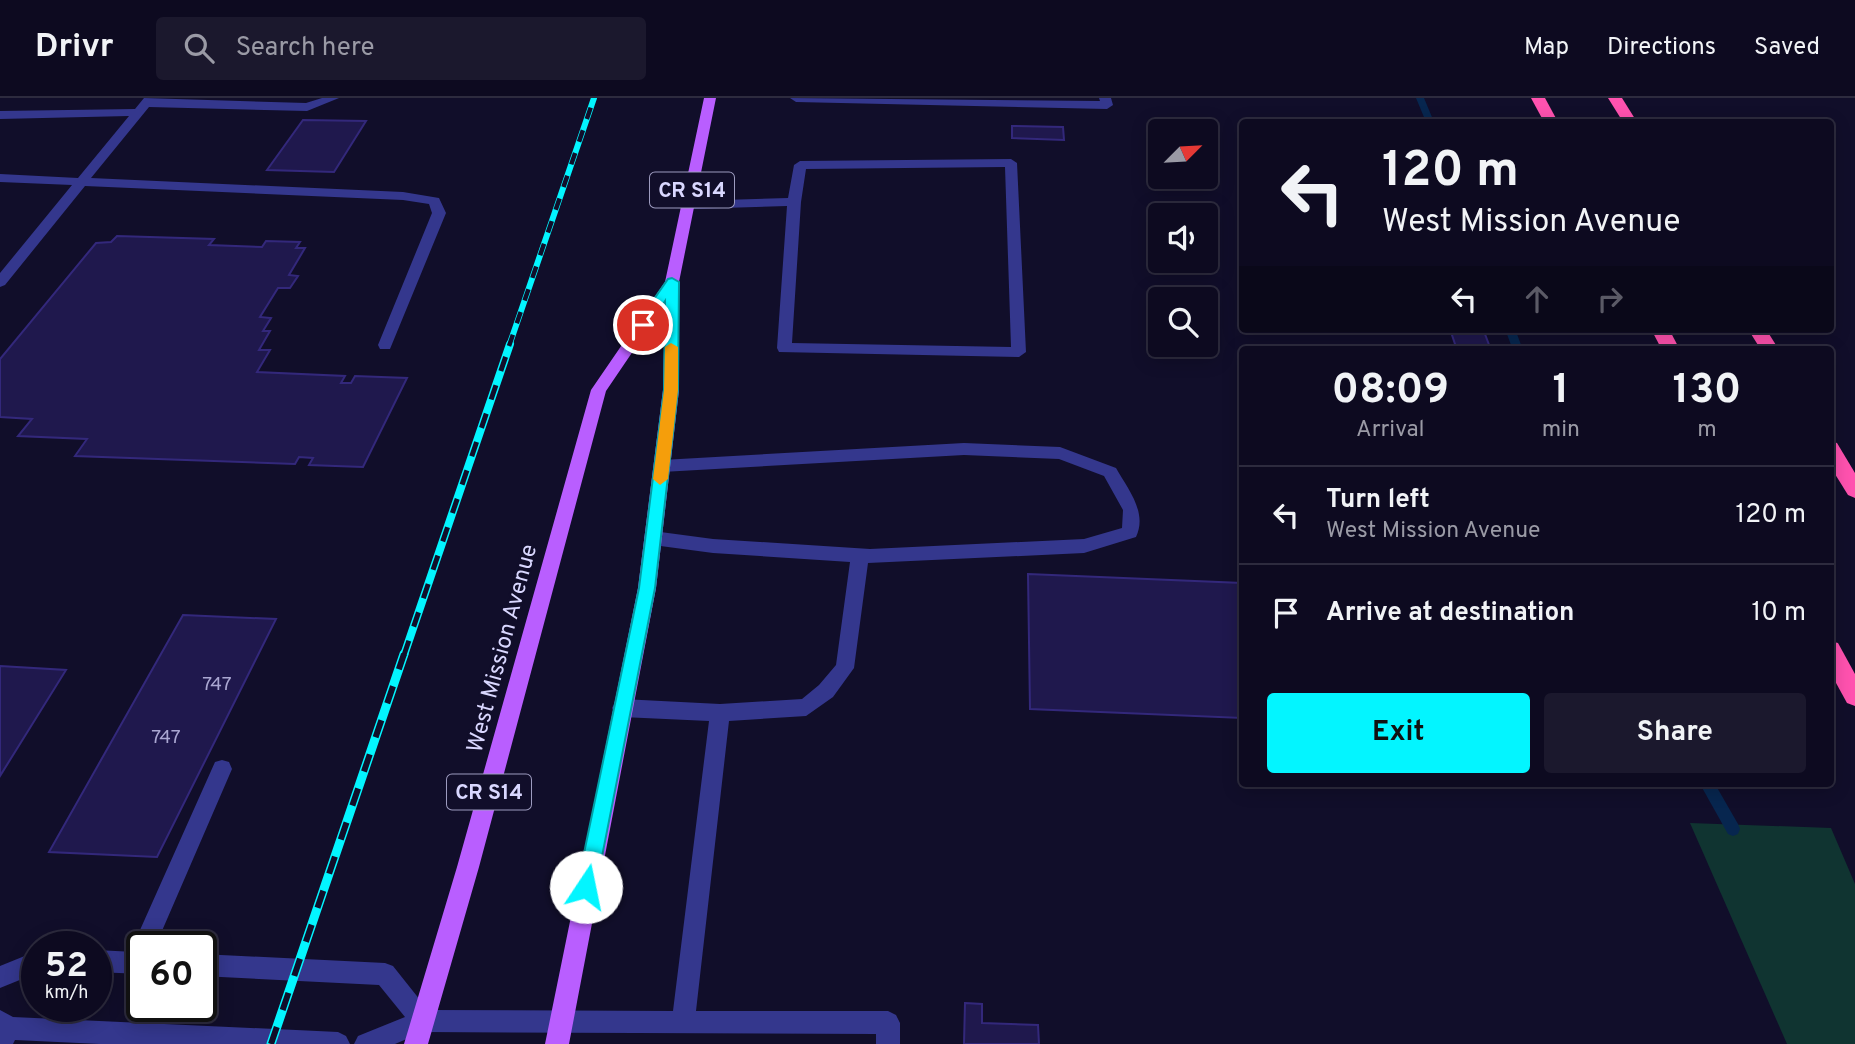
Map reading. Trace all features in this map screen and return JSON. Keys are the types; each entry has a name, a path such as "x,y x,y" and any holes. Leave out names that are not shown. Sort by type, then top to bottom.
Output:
{"highway":[{"path":"1538,98 1549,119"},
{"path":"1615,98 1628,119"},
{"path":"1834,450 1855,470"},
{"path":"1834,453 1855,490"},
{"path":"1834,657 1855,696"}],"main road":[{"name":"West Mission Avenue","path":"559,1033 647,588 671,390 672,282 710,98"},
{"name":"West Mission Avenue","path":"416,1044 468,867 599,390 672,282"}],"street":[{"path":"0,115 145,104 307,107 333,98"},
{"path":"796,98 1107,105 1105,98"},
{"path":"0,282 145,104"},
{"path":"1011,163 1019,352 785,348 794,202 800,165 1011,163"},
{"path":"0,178 403,196 434,201 439,213 384,345"},
{"path":"689,205 794,202"},
{"path":"653,538 713,546 860,555 1084,546 1130,532 1131,510 1110,472 1060,453 964,449 662,466"},
{"path":"622,708 720,713 806,707 826,691 845,668 860,555"},
{"path":"683,1023 720,713"},
{"path":"152,931 222,769"},
{"path":"217,966 385,974 423,1021"},
{"path":"0,977 21,968"},
{"path":"366,1044 423,1021 559,1033 683,1023 888,1023 888,1044"},
{"path":"3,1031 338,1044"}],"green space":[{"path":"1690,823 1831,828 1855,884 1855,1044 1787,1044"}],"building":[{"path":"303,120 366,121 334,172 267,170"},
{"path":"1012,126 1063,127 1064,140 1012,138"},
{"path":"117,236 214,239 209,245 262,247 266,241 300,242 296,248 305,248 289,275 298,276 290,288 278,288 260,317 271,318 263,331 270,331 259,350 270,350 257,372 345,376 341,383 351,383 355,376 407,378 363,467 309,465 313,458 299,457 295,464 75,456 87,439 18,436 32,419 0,417 0,359 96,243 111,242"},
{"path":"1451,333 1485,333 1489,346 1456,346"},
{"path":"1028,574 1239,583 1239,718 1030,709"},
{"path":"183,615 276,619 157,857 49,852"},
{"path":"0,666 66,670 0,776"},
{"path":"965,1003 982,1004 982,1023 1038,1025 1039,1044 964,1044"}],"waterway":[{"path":"1420,98 1429,119"},
{"path":"1512,333 1516,346"},
{"path":"1709,787 1733,829"}],"railway":[{"path":"509,346 594,98"},
{"path":"404,655 510,344"},
{"path":"271,1044 404,654"}],"slow traffic":[{"path":"660,479 671,390 671,347"}],"route":[{"path":"586,887 647,588 671,390 672,282 643,325"}]}
